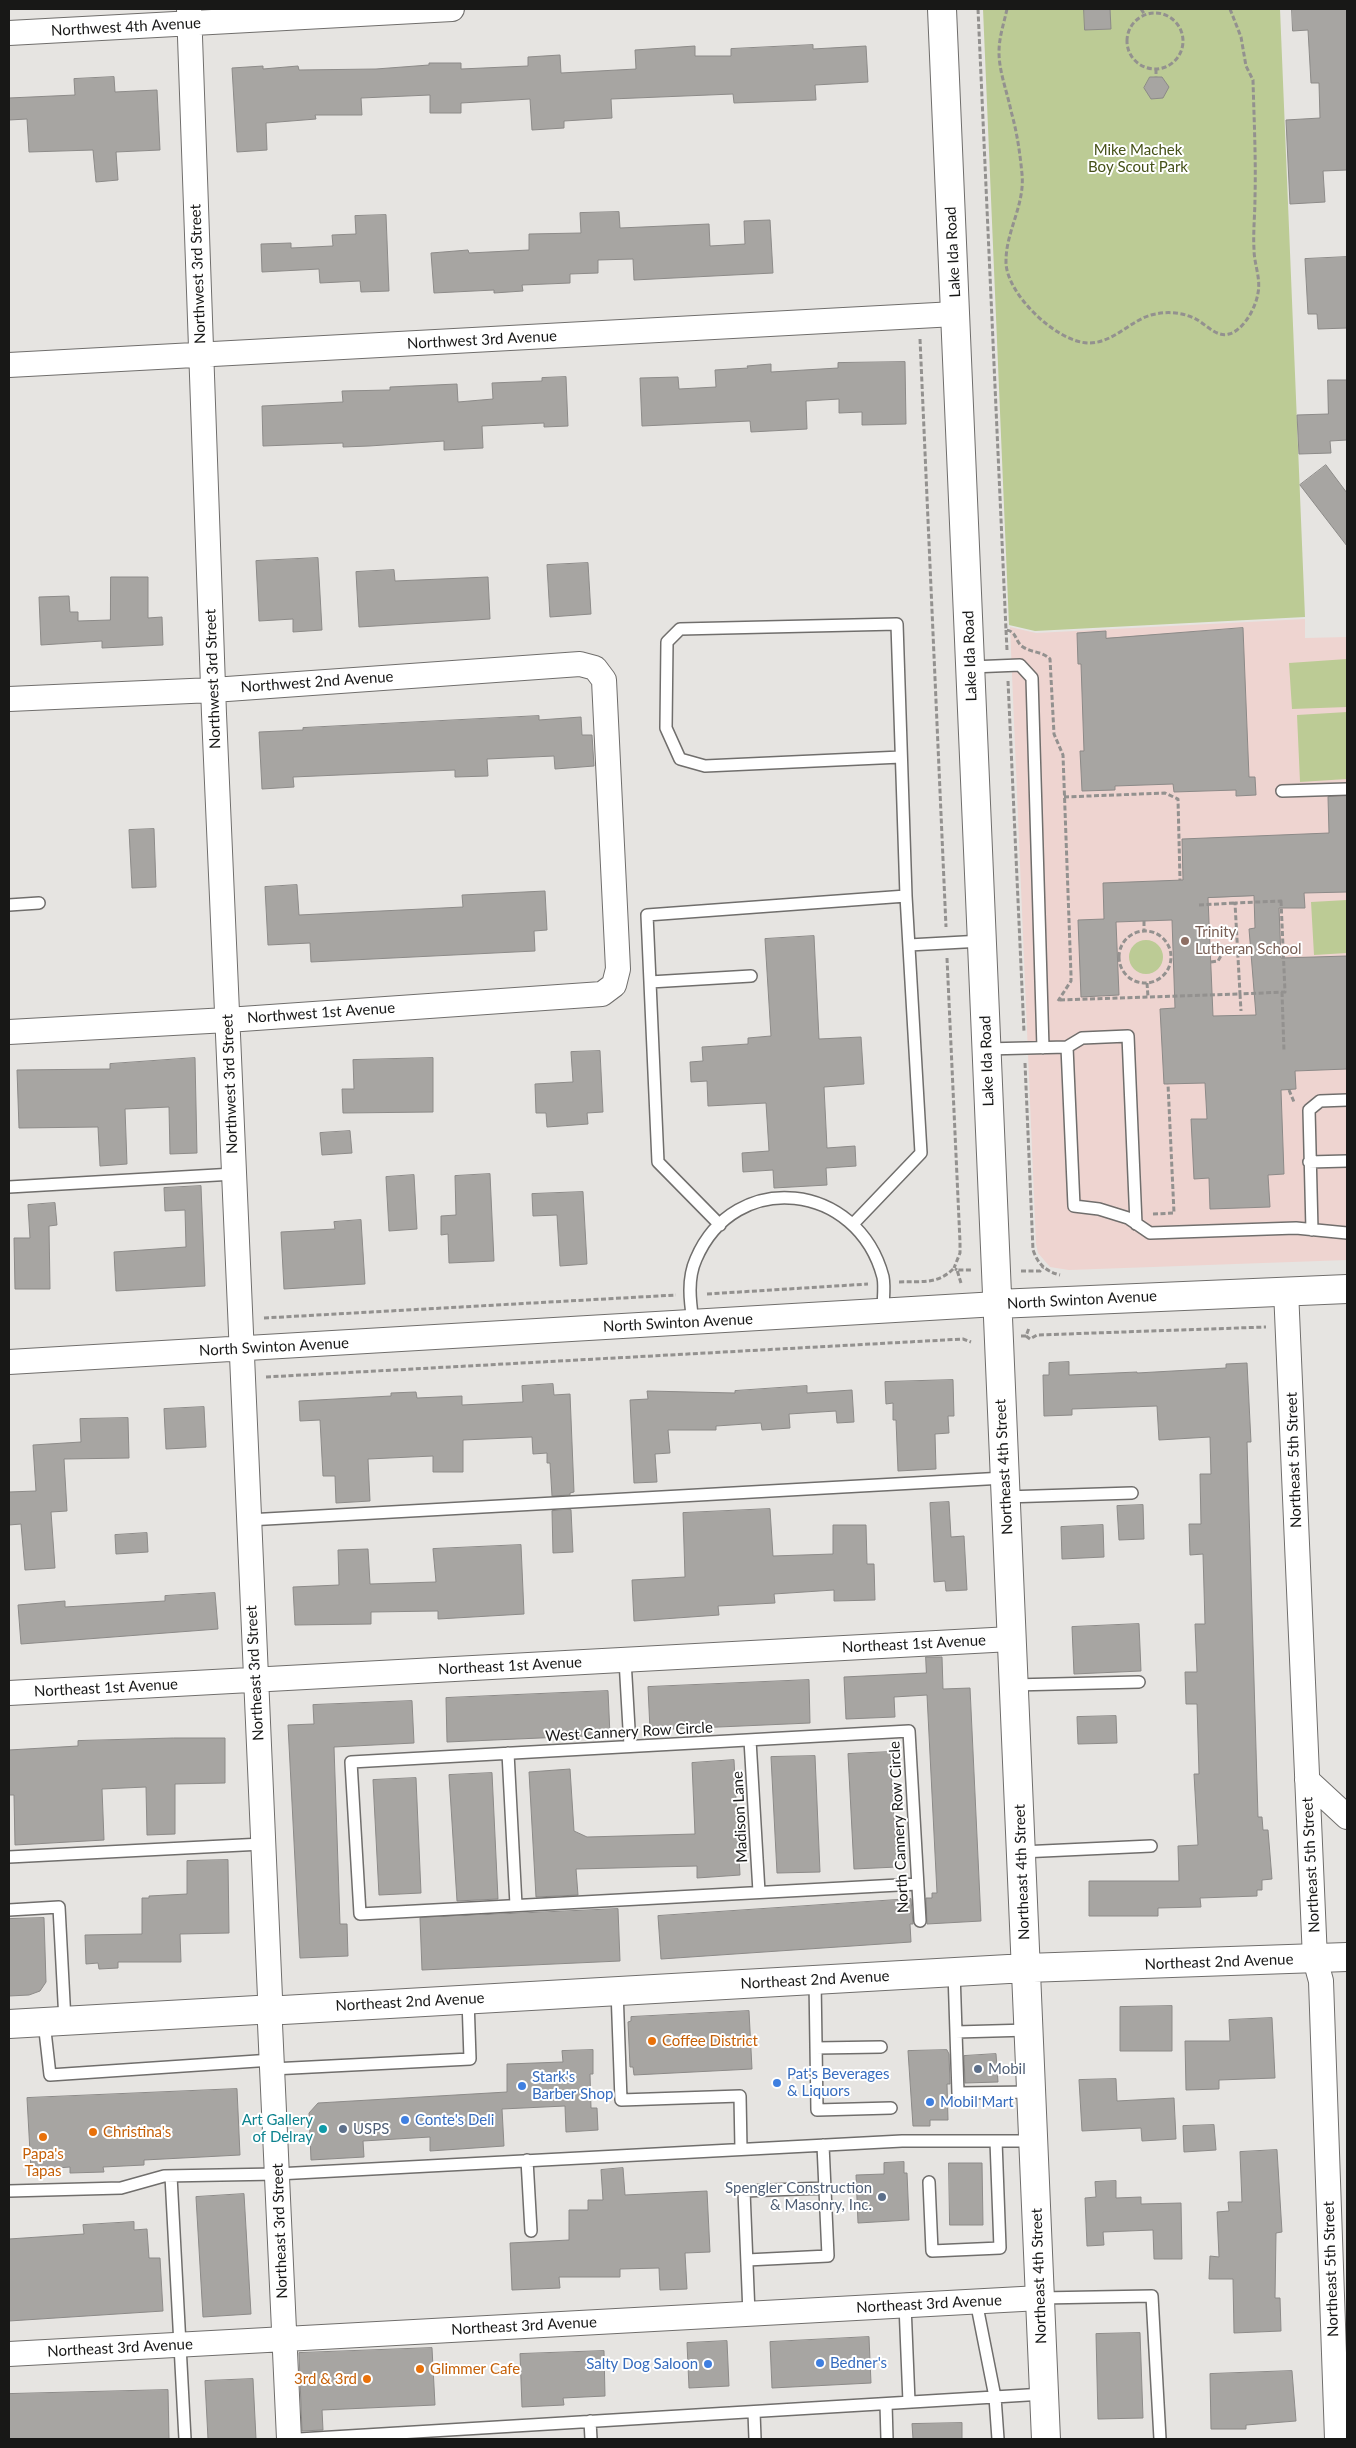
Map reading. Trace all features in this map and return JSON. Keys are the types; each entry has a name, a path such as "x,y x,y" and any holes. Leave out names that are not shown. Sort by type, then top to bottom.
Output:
{"street":[{"name":"Northwest 4th Avenue","path":"9,33 189,16 452,9"},
{"name":"Lake Ida Road","path":"942,9 997,1304"},
{"name":"Northwest 3rd Street","path":"189,16 213,690 241,1350"},
{"name":"Northwest 3rd Avenue","path":"9,366 955,314"},
{"name":"Northwest 2nd Avenue","path":"9,700 213,690 580,664 595,668 604,680 618,969"},
{"name":"Northwest 1st Avenue","path":"9,1032 227,1020 602,994 614,985 618,969"},
{"name":"North Swinton Avenue","path":"9,1362 241,1350 997,1304 1286,1290 1347,1289"},
{"name":"Northeast 5th Street","path":"1286,1290 1316,1959 1321,1981 1337,2439"},
{"name":"Northeast 4th Street","path":"997,1304 1046,2439"},
{"name":"Northeast 3rd Street","path":"241,1350 289,2439"},
{"name":"Northeast 1st Avenue","path":"9,1693 1011,1639"},
{"path":"1307,1780 1347,1817"},
{"name":"Northeast 2nd Avenue","path":"9,2024 1026,1968 1347,1957"},
{"name":"Northeast 3rd Avenue","path":"9,2354 1040,2298"}],"lane":[{"path":"854,1224 921,1153 906,896 897,624 680,630 667,642 666,728 680,759 705,766 901,758"},
{"path":"970,667 1020,665 1032,678 1043,1048"},
{"path":"1282,791 1347,789"},
{"path":"720,1224 658,1162 647,916 906,896"},
{"path":"9,905 40,903"},
{"path":"909,945 982,941"},
{"path":"650,982 751,976"},
{"path":"986,1049 1067,1047 1082,1038 1128,1036 1136,1220"},
{"path":"1067,1047 1074,1206 1099,1209 1136,1220 1150,1233 1296,1228 1347,1233"},
{"path":"1312,1230 1309,1110 1320,1101 1347,1100"},
{"path":"1309,1162 1347,1160"},
{"path":"9,1186 234,1174"},
{"path":"693,1322 689,1295 696,1259 712,1232 736,1211 765,1199 796,1197 827,1206 854,1224 873,1249 883,1283 883,1311"},
{"path":"248,1520 1005,1488 1132,1493"},
{"path":"625,1660 630,1746"},
{"path":"1013,1685 1139,1682"},
{"name":"West Cannery Row Circle","path":"516,1905 360,1914 351,1762 909,1731"},
{"name":"North Cannery Row Circle","path":"909,1731 920,1921"},
{"name":"Madison Lane","path":"750,1740 759,1892"},
{"path":"508,1753 516,1905 918,1884"},
{"path":"9,1857 262,1844"},
{"path":"1021,1852 1150,1846"},
{"path":"9,1910 59,1907 50,2075 272,2065 470,2059 468,1999"},
{"path":"954,1972 958,2093 1031,2092"},
{"path":"815,1980 818,2110 891,2108"},
{"path":"617,1990 621,2100 740,2096 742,2149"},
{"path":"956,2032 1029,2030"},
{"path":"816,2048 881,2047"},
{"path":"9,2192 121,2188 171,2176 277,2174 902,2141 1033,2141"},
{"path":"929,2182 932,2251 1000,2248 996,2141"},
{"path":"747,2260 828,2256 823,2145"},
{"path":"528,2160 531,2231"},
{"path":"171,2176 185,2439"},
{"path":"749,2314 744,2191 825,2188"},
{"path":"1040,2298 1152,2296 1160,2439"},
{"path":"976,2301 995,2397 998,2439"},
{"path":"905,2305 909,2402"},
{"path":"299,2439 1044,2394"},
{"path":"886,2404 887,2439"},
{"path":"754,2412 755,2439"},
{"path":"590,2422 591,2439"}],"path":[{"path":"978,9 1006,630 1014,634 1022,647 1046,655 1050,659 1054,734 1063,755 1071,974 1060,1000"},
{"path":"1008,9 1000,37 1000,66 1019,144 1022,196 1006,260 1007,271 1022,297 1052,329 1071,339 1090,343 1108,339 1143,317 1159,312 1175,312 1195,318 1221,335 1228,335 1244,323 1252,309 1258,294 1259,279 1254,247 1253,80 1246,66 1241,37 1230,9"},
{"path":"1141,9 1145,15"},
{"path":"1161,14 1164,9"},
{"path":"1161,14 1172,19 1179,26 1183,44 1175,61 1168,66 1156,69 1141,66 1134,60 1126,43 1131,25 1145,15 1161,14"},
{"path":"1156,69 1156,77"},
{"path":"264,1318 937,1280 944,1278 955,1269 960,1253 960,1242 919,316"},
{"path":"1064,797 1165,793 1178,799 1180,880"},
{"path":"1042,1001 1285,992 1281,901 1199,905"},
{"path":"1235,903 1241,1011"},
{"path":"1144,921 1144,931"},
{"path":"1144,931 1160,936 1166,942 1172,957 1166,973 1160,979 1147,983 1136,981 1128,976 1119,960 1120,953 1128,938 1144,931"},
{"path":"1210,944 1216,945 1222,954"},
{"path":"1222,954 1238,953"},
{"path":"1211,962 1218,961 1222,954"},
{"path":"1147,983 1148,997"},
{"path":"1282,992 1284,1051"},
{"path":"1168,1084 1174,1213"},
{"path":"1136,1220 1174,1213 1179,1215"},
{"path":"1026,1336 1030,1339 1037,1336 1288,1326"},
{"path":"266,1377 963,1339 971,1342"}],"shaded area":[{"name":"Trinity Lutheran School","path":"1305,619 1305,638 1347,637 1347,1260 1069,1270 1050,1267 1038,1253 1036,1244 1010,627 1036,633"}],"green space":[{"name":"Mike Machek Boy Scout Park","path":"983,9 1280,9 1305,617 1035,631 1009,625"},
{"path":"1347,659 1347,707 1292,709 1289,663"},
{"path":"1347,712 1347,779 1300,782 1297,715"},
{"path":"1347,900 1347,953 1314,955 1311,902"},
{"path":"1146,940 1158,945 1163,957 1158,969 1146,974 1134,969 1129,957 1134,945"}],"building":[{"path":"1084,9 1110,9 1111,29 1085,30"},
{"path":"1292,9 1347,9 1347,170 1323,171 1325,202 1290,204 1286,120 1320,118 1319,83 1311,83 1308,30 1293,31"},
{"path":"813,45 813,49 866,46 868,82 815,85 816,100 734,103 733,94 611,99 612,118 564,121 564,128 532,130 530,99 461,103 461,113 430,113 430,95 361,98 362,115 315,115 316,119 266,123 267,150 237,152 232,68 263,66 263,69 298,66 299,70 376,69 429,65 429,63 461,63 461,69 528,66 528,57 560,55 561,73 636,69 635,50 695,46 695,56 731,56 731,49"},
{"path":"114,77 115,92 157,90 160,150 116,152 118,180 96,182 93,150 29,152 27,119 9,120 9,98 75,95 74,79"},
{"path":"1150,77 1162,77 1169,87 1163,98 1151,99 1144,88"},
{"path":"619,212 620,228 709,224 710,246 745,244 744,221 770,220 773,273 634,280 633,259 598,260 598,273 570,274 570,283 522,285 523,291 494,293 494,290 434,293 431,253 468,250 469,253 529,250 529,234 581,233 580,213"},
{"path":"386,215 389,291 361,292 360,281 320,283 319,269 262,272 261,244 291,243 291,248 333,246 332,235 356,234 355,216"},
{"path":"1347,257 1347,328 1318,329 1317,314 1308,314 1305,259"},
{"path":"905,362 906,424 862,425 862,412 839,413 839,399 806,401 807,429 751,432 750,421 642,426 640,378 678,377 679,389 716,387 715,370 748,368 747,366 771,364 771,372 838,368 838,363"},
{"path":"566,377 568,426 544,427 544,423 482,426 483,448 444,450 444,441 343,447 343,443 263,446 262,406 343,402 342,391 390,390 390,387 457,384 458,402 493,399 492,383 542,381 542,378"},
{"path":"1328,380 1347,380 1347,440 1330,441 1331,453 1299,454 1297,415 1328,414"},
{"path":"1326,465 1347,493 1347,546 1300,485"},
{"path":"318,558 322,630 293,632 293,619 259,621 256,561"},
{"path":"588,563 591,614 550,617 547,565"},
{"path":"394,570 395,581 488,577 490,619 359,627 356,572"},
{"path":"111,577 148,577 148,618 162,617 163,645 102,648 102,641 41,645 39,597 69,596 70,612 78,612 78,621 110,620"},
{"path":"1243,628 1249,777 1255,777 1256,795 1236,796 1236,790 1174,792 1173,784 1115,786 1115,790 1082,791 1080,751 1084,751 1081,664 1078,664 1077,633 1106,631 1106,638"},
{"path":"539,716 539,720 581,717 582,735 592,735 594,766 555,769 554,756 487,759 488,776 455,777 455,770 293,777 294,787 262,789 259,732"},
{"path":"1347,796 1347,892 1304,893 1305,908 1279,908 1281,958 1347,956 1347,1069 1295,1071 1296,1089 1281,1090 1284,1174 1268,1175 1270,1207 1210,1209 1209,1178 1194,1179 1191,1119 1207,1119 1205,1083 1164,1084 1160,1009 1175,1008 1172,920 1116,922 1119,995 1081,997 1078,920 1104,919 1103,883 1183,880 1182,839 1329,833 1328,797","holes":["1254,896 1255,928 1249,929 1256,1015 1213,1016 1208,898"]},
{"path":"154,829 156,887 132,888 129,830"},
{"path":"297,885 299,915 463,907 462,895 545,891 547,930 534,931 535,951 311,962 310,943 268,945 265,887"},
{"path":"814,936 819,1039 861,1037 864,1084 824,1087 827,1148 855,1146 856,1166 826,1168 827,1185 774,1188 773,1170 743,1172 742,1153 769,1151 766,1103 708,1106 707,1081 691,1082 690,1062 703,1061 702,1047 748,1044 748,1038 771,1036 765,939"},
{"path":"600,1051 603,1112 587,1113 588,1124 547,1127 546,1113 536,1113 535,1084 573,1082 571,1052"},
{"path":"195,1058 197,1153 170,1154 169,1107 125,1109 127,1164 100,1166 98,1127 19,1128 17,1070 110,1069 110,1064"},
{"path":"433,1058 433,1112 343,1113 342,1089 354,1089 353,1060"},
{"path":"350,1131 352,1153 322,1155 320,1133"},
{"path":"490,1174 494,1261 449,1263 448,1234 441,1235 441,1216 456,1215 455,1176"},
{"path":"414,1175 417,1229 389,1231 386,1177"},
{"path":"201,1186 205,1286 116,1291 114,1252 186,1247 185,1210 165,1211 164,1188"},
{"path":"583,1192 587,1264 560,1266 557,1215 533,1216 532,1194"},
{"path":"55,1203 57,1225 49,1226 50,1289 15,1289 14,1238 30,1238 28,1205"},
{"path":"361,1220 365,1284 284,1289 281,1232 335,1229 334,1222"},
{"path":"1069,1362 1069,1375 1226,1368 1226,1364 1247,1363 1251,1442 1247,1442 1258,1817 1262,1817 1263,1830 1268,1830 1272,1879 1262,1880 1262,1890 1257,1890 1257,1896 1200,1898 1201,1907 1158,1908 1158,1916 1089,1916 1089,1881 1179,1881 1178,1846 1198,1845 1194,1774 1199,1774 1197,1704 1186,1704 1185,1672 1197,1672 1195,1624 1205,1624 1203,1554 1190,1555 1189,1524 1201,1524 1200,1474 1211,1474 1210,1437 1159,1440 1157,1406 1072,1409 1072,1415 1044,1416 1043,1375 1049,1375 1049,1363"},
{"path":"953,1380 954,1416 948,1416 949,1433 935,1434 936,1469 898,1471 896,1420 893,1420 893,1403 886,1404 885,1382"},
{"path":"553,1384 554,1395 570,1394 574,1492 570,1493 570,1495 552,1496 550,1463 547,1463 547,1453 533,1454 532,1437 463,1440 463,1472 433,1472 433,1456 368,1459 370,1501 336,1503 335,1476 323,1476 320,1420 300,1421 299,1401 391,1396 391,1393 416,1392 417,1398 462,1396 462,1405 523,1402 522,1386"},
{"path":"807,1386 807,1393 852,1390 854,1422 837,1423 836,1411 789,1414 790,1428 762,1430 761,1423 716,1426 716,1430 668,1430 670,1453 655,1454 657,1482 634,1483 630,1400 648,1399 647,1391 735,1393 735,1391"},
{"path":"204,1407 206,1447 166,1449 164,1409"},
{"path":"128,1418 129,1458 64,1459 67,1511 51,1512 55,1568 25,1570 21,1524 9,1525 9,1492 36,1491 33,1445 81,1442 80,1419"},
{"path":"949,1502 951,1537 964,1536 967,1590 946,1591 945,1581 934,1582 930,1503"},
{"path":"1143,1505 1144,1539 1119,1540 1117,1506"},
{"path":"770,1509 773,1556 833,1554 833,1525 866,1525 867,1564 874,1564 875,1600 834,1601 834,1590 774,1594 775,1603 718,1606 719,1615 634,1621 632,1580 685,1577 683,1513"},
{"path":"571,1510 573,1552 553,1553 552,1511"},
{"path":"1103,1525 1104,1557 1062,1559 1061,1527"},
{"path":"147,1533 148,1552 116,1554 115,1535"},
{"path":"521,1545 524,1614 438,1619 438,1611 371,1612 371,1624 295,1625 293,1587 339,1585 338,1550 368,1549 370,1584 436,1582 433,1549"},
{"path":"215,1593 218,1629 21,1644 18,1605 65,1601 65,1607 165,1601 165,1596"},
{"path":"1139,1624 1141,1671 1074,1674 1072,1627"},
{"path":"926,1657 942,1657 943,1689 970,1688 981,1921 927,1924 926,1898 932,1898 932,1893 937,1893 927,1695 894,1697 895,1717 846,1719 844,1677 926,1673"},
{"path":"809,1680 810,1723 650,1730 648,1687"},
{"path":"608,1691 610,1735 447,1742 446,1698"},
{"path":"412,1701 414,1743 334,1747 340,1924 347,1924 348,1956 300,1958 288,1725 314,1724 313,1705"},
{"path":"1116,1716 1117,1743 1078,1744 1077,1717"},
{"path":"225,1738 225,1783 175,1784 175,1834 147,1835 146,1787 102,1789 104,1840 15,1845 14,1795 9,1795 9,1750 78,1746 78,1741"},
{"path":"890,1752 897,1867 854,1869 848,1754"},
{"path":"815,1756 820,1872 777,1873 771,1757"},
{"path":"734,1760 740,1875 697,1878 697,1866 576,1869 578,1895 536,1897 529,1772 570,1769 574,1831 587,1837 695,1834 692,1763"},
{"path":"492,1773 498,1899 457,1901 449,1775"},
{"path":"416,1778 421,1893 379,1895 373,1780"},
{"path":"228,1860 229,1933 180,1934 181,1962 118,1962 118,1968 99,1969 98,1963 86,1964 85,1935 142,1934 142,1898 187,1894 187,1861"},
{"path":"911,1899 913,1924 910,1924 911,1942 661,1959 658,1916"},
{"path":"618,1909 620,1961 422,1970 420,1918"},
{"path":"44,1918 46,1982 40,1991 29,1995 9,1996 9,1919"},
{"path":"1172,2006 1172,2051 1120,2051 1120,2007"},
{"path":"749,2011 752,2069 634,2075 633,2067 630,2067 628,2022 631,2021 631,2017"},
{"path":"1272,2018 1275,2078 1219,2080 1219,2089 1186,2090 1185,2041 1230,2041 1229,2020"},
{"path":"593,2050 593,2074 590,2074 591,2108 597,2108 598,2130 566,2132 565,2106 502,2109 504,2146 430,2151 430,2137 363,2141 364,2157 311,2160 309,2113 318,2103 507,2092 507,2064 563,2062 562,2051"},
{"name":"Mobil Mart","path":"947,2050 949,2054 950,2084 947,2084 948,2120 930,2120 930,2126 913,2126 908,2051"},
{"name":"Mobil","path":"996,2054 998,2082 965,2083 964,2056"},
{"path":"1116,2079 1117,2101 1174,2098 1176,2139 1142,2141 1141,2128 1082,2131 1079,2080"},
{"path":"237,2089 240,2155 144,2160 144,2165 103,2167 104,2172 70,2173 70,2167 31,2170 27,2098"},
{"path":"1214,2125 1216,2150 1184,2152 1183,2126"},
{"path":"1277,2150 1282,2232 1276,2233 1275,2298 1280,2298 1281,2331 1234,2333 1233,2279 1209,2279 1210,2256 1219,2257 1217,2212 1229,2211 1228,2202 1242,2202 1240,2152"},
{"name":"Spengler Construction & Masonry, Inc.","path":"904,2162 904,2173 907,2173 909,2220 858,2223 856,2175 884,2174 884,2163"},
{"path":"949,2163 982,2163 983,2225 950,2225"},
{"path":"623,2168 625,2195 707,2191 710,2252 685,2253 687,2289 660,2290 659,2268 620,2269 620,2277 559,2277 560,2288 512,2290 510,2243 569,2240 569,2210 588,2210 588,2200 603,2200 601,2170"},
{"path":"1116,2181 1116,2198 1141,2197 1141,2204 1181,2203 1182,2259 1154,2259 1153,2230 1103,2232 1104,2245 1087,2246 1085,2198 1096,2197 1095,2182"},
{"path":"244,2194 251,2314 203,2317 196,2197"},
{"path":"134,2222 134,2230 147,2229 149,2258 160,2258 163,2311 9,2321 9,2239 84,2234 83,2225"},
{"path":"1140,2333 1143,2418 1098,2419 1096,2334"},
{"name":"Bedner's","path":"869,2337 871,2383 772,2388 770,2342"},
{"name":"Salty Dog Saloon","path":"727,2341 729,2386 689,2388 687,2343"},
{"name":"3rd & 3rd","path":"432,2348 435,2405 322,2410 323,2430 302,2431 299,2353"},
{"path":"604,2351 605,2396 563,2398 564,2405 522,2407 520,2354"},
{"path":"1292,2371 1296,2421 1246,2425 1246,2429 1211,2429 1210,2374"},
{"path":"253,2379 256,2439 208,2439 205,2381"},
{"path":"168,2390 169,2439 9,2439 9,2394"},
{"path":"962,2423 962,2439 913,2439 912,2424"}],"place":[{"name":"Trinity Lutheran School","path":"1185,941"},
{"name":"Coffee District","path":"652,2041"},
{"name":"Mobil","path":"978,2069"},
{"name":"Pat's Beverages & Liquors","path":"777,2083"},
{"name":"Stark's Barber Shop","path":"522,2086"},
{"name":"Mobil Mart","path":"930,2102"},
{"name":"Conte's Deli","path":"405,2120"},
{"name":"Art Gallery of Delray","path":"323,2129"},
{"name":"USPS","path":"343,2129"},
{"name":"Christina's","path":"93,2132"},
{"name":"Papa's Tapas","path":"43,2137"},
{"name":"Spengler Construction & Masonry, Inc.","path":"882,2197"},
{"name":"Bedner's","path":"820,2363"},
{"name":"Salty Dog Saloon","path":"708,2364"},
{"name":"Glimmer Cafe","path":"420,2369"},
{"name":"3rd & 3rd","path":"367,2379"}]}
